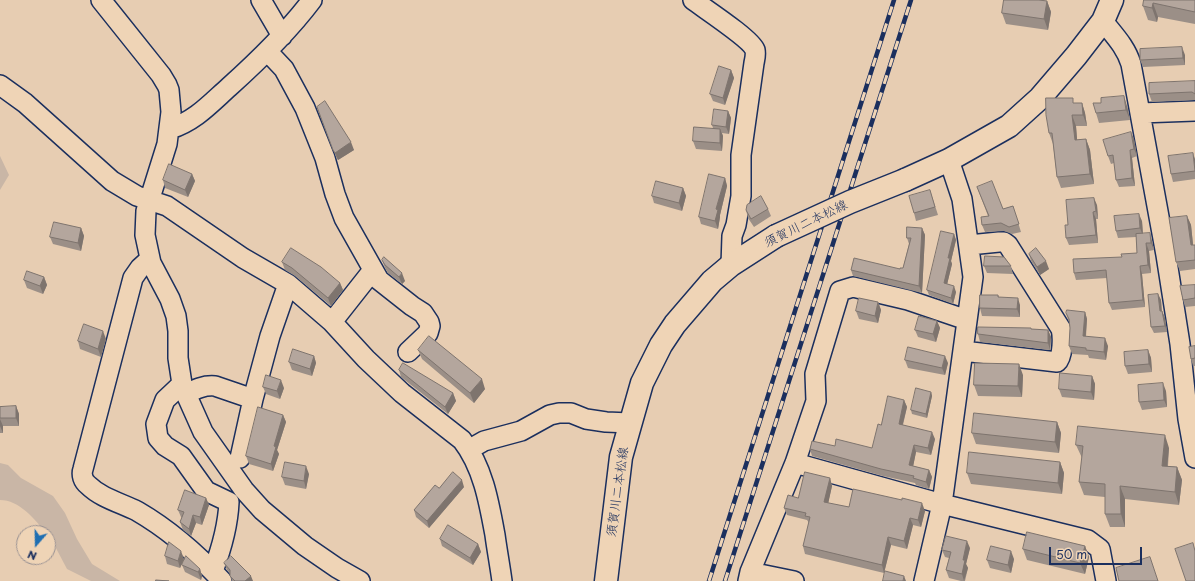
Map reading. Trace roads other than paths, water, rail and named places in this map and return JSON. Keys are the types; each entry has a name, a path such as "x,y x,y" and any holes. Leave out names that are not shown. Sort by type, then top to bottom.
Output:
{"main road":[{"name":"須賀川二本松線","path":"606,581 619,471 630,423 642,383 661,345 675,324 712,281 731,265 776,236 850,202 905,180 949,160 1009,126 1040,98 1096,32 1103,21 1112,0"}],"street":[{"path":"101,0 161,75 167,85 170,101 170,129 168,144 146,210 145,236 155,273 162,281 176,316 178,331 178,358 184,389 203,432 244,490 262,510 305,546 336,568 360,581"},
{"path":"261,0 282,36"},
{"path":"170,129 189,122 268,52 312,0"},
{"path":"693,0 745,38 755,49 756,55 741,155 741,196 736,225 732,236 731,265"},
{"path":"1103,21 1123,45 1128,54 1138,98 1166,255 1187,343 1188,419 1195,458"},
{"path":"268,52 284,69 305,108 325,158 335,194 344,218 373,270 379,280 423,313 429,322 430,326 428,334 408,352"},
{"path":"0,85 25,103 112,180 137,196 150,199 167,206 243,258 288,284 332,322 402,393 462,440 470,449 483,481 492,514 502,581"},
{"path":"1140,113 1195,111"},
{"path":"924,581 942,504 973,277 962,199 949,160"},
{"path":"963,351 1057,362 1060,358 1062,339 1061,329 1008,245 1004,242 999,242 969,245"},
{"path":"150,259 140,268 133,278 83,469 83,478 90,487 106,497 136,511 164,529 217,576"},
{"path":"332,322 373,270"},
{"path":"240,458 253,399 270,336 288,284"},
{"path":"794,581 749,576 795,463 816,401 815,374 840,291 853,287 908,300 967,320"},
{"path":"217,576 229,512 229,502 206,491 181,456 165,446 158,438 156,424 165,400 184,389 215,386 253,399"},
{"path":"470,449 484,441 521,431 550,415 559,413 571,413 586,419 606,422 630,423"},
{"path":"795,463 942,504 1088,540 1100,549 1106,581"}],"railway":[{"path":"709,581 894,0"},
{"path":"725,581 911,0"}]}
